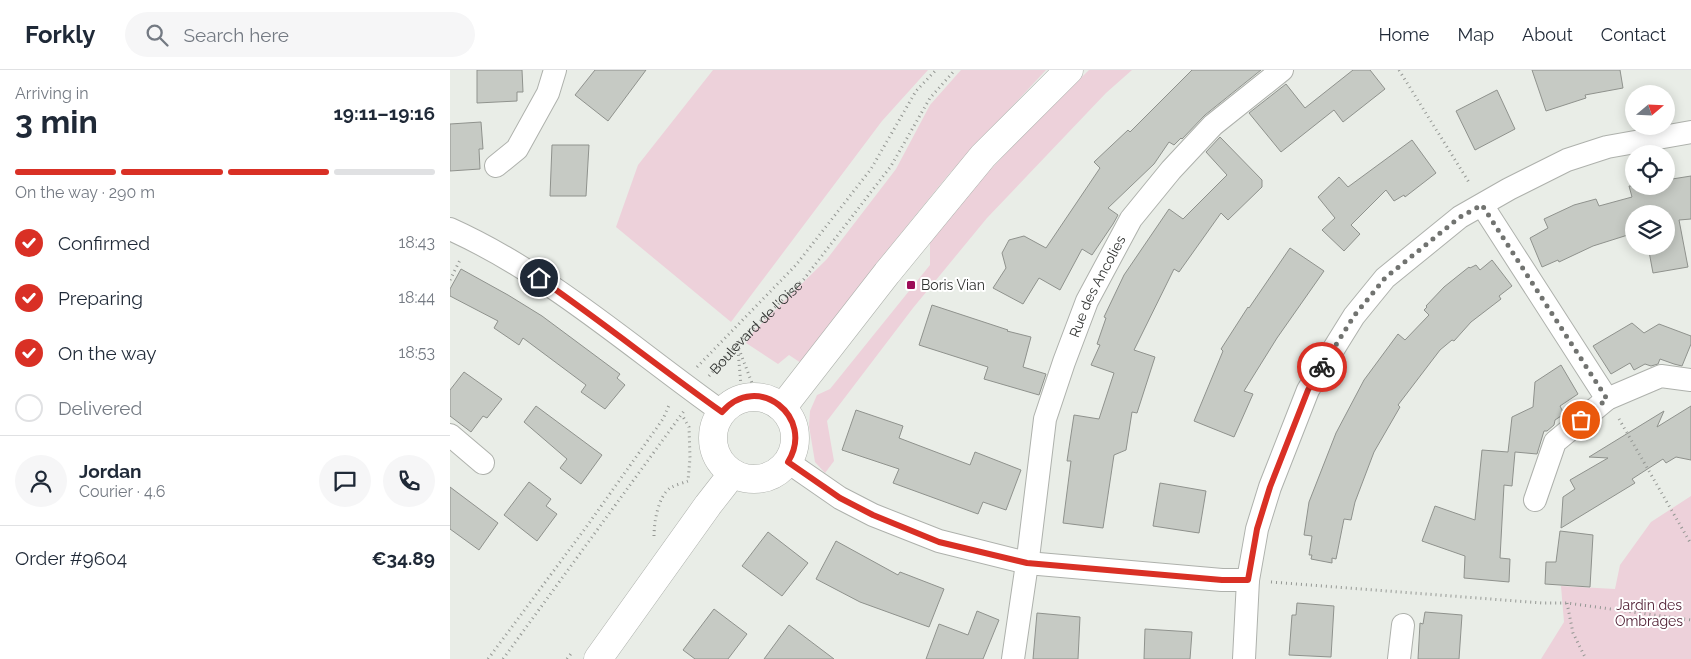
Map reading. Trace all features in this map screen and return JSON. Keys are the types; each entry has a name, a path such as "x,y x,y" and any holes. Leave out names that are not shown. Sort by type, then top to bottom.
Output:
{"main road":[{"path":"782,408 887,272 983,156 1069,70"},
{"path":"772,400 782,408 791,418 795,435 793,451 788,462 778,471 765,477 745,478 733,473 719,460 714,448 716,420 740,402 772,400"},
{"path":"588,651 733,473"}],"street":[{"path":"496,166 517,149 548,93 555,70"},
{"name":"Rue des Ancolies","path":"1013,659 1045,419 1087,302 1131,219 1171,170 1213,124 1282,70"},
{"path":"1244,659 1248,580 1261,513 1270,487 1308,390 1354,316 1385,278 1460,217 1509,189 1567,160 1607,147 1691,132"},
{"path":"1482,205 1607,399"},
{"path":"450,229 539,278 602,322 695,392 740,402"},
{"path":"1535,500 1555,442 1607,399 1661,376 1691,380"},
{"path":"450,435 483,463"},
{"path":"788,462 840,498 873,515 939,542 1027,563 1222,580 1248,580"},
{"path":"1399,659 1403,625"}],"path":[{"name":"Boulevard de l'Oise","path":"695,370 796,266 871,169 916,91 936,70"},
{"name":"Boulevard de l'Oise","path":"503,659 682,416 695,392 737,344 804,279 891,166 930,98 955,70"},
{"path":"1399,70 1470,184"},
{"path":"450,280 461,258"},
{"path":"737,344 740,402"},
{"path":"737,344 740,402"},
{"path":"488,659 663,419 672,398 675,404"},
{"path":"1607,399 1691,544"},
{"path":"654,542 654,527 659,504 669,489 688,480 690,458 689,427 679,410"},
{"path":"1248,580 1566,603 1691,620"},
{"path":"1566,603 1573,633 1586,659"},
{"path":"567,659 588,651"}],"green space":[{"path":"713,70 928,70 882,121 731,322 616,227 638,165"},
{"path":"961,70 1046,70 949,174 876,264 801,363 789,355 778,364 746,343 754,331 827,259 896,169 930,105"},
{"path":"1089,70 1132,70 1106,93 987,218 913,308 827,421 834,461 825,473 815,462 809,426 810,411 817,395 830,389 930,265 930,240 976,185"},
{"name":"Jardin des Ombrages","path":"1691,496 1691,659 1541,659 1564,622 1561,586 1615,589 1620,565 1651,522"}],"building":[{"path":"477,70 522,70 523,92 517,92 517,101 477,103"},
{"path":"595,70 646,70 608,121 575,95"},
{"path":"1192,70 1261,70 1205,115 1182,139 1174,145 1169,142 1154,164 1108,208 1118,215 1113,224 1092,255 1082,249 1060,290 1039,278 1023,304 993,288 1006,268 1002,253 1009,240 1024,236 1046,248 1100,168 1094,162 1128,130 1130,132"},
{"path":"1353,70 1370,70 1385,89 1343,122 1334,110 1281,152 1249,113 1286,84 1305,108"},
{"path":"1532,70 1620,70 1623,88 1585,95 1586,98 1546,111"},
{"path":"1497,90 1515,129 1475,150 1456,111"},
{"path":"481,122 483,149 479,149 480,169 450,171 450,124"},
{"path":"1220,137 1262,180 1262,187 1228,220 1221,213 1179,272 1174,269 1134,350 1155,357 1137,413 1132,412 1126,450 1114,455 1103,528 1063,523 1071,461 1067,461 1074,415 1099,419 1114,373 1091,365 1100,345 1097,344 1106,318 1104,317 1124,275 1169,209 1183,219 1227,175 1206,152"},
{"path":"1412,140 1436,173 1405,197 1404,195 1394,201 1386,190 1351,225 1360,234 1344,251 1322,230 1335,218 1318,197 1339,177 1348,187"},
{"path":"552,145 589,145 586,196 550,196"},
{"path":"1691,176 1691,219 1679,220 1688,267 1653,273 1650,255 1675,255 1675,205 1625,205 1625,236 1593,246 1559,262 1558,260 1542,267 1530,238 1548,228 1544,219 1574,205 1596,199 1599,206 1632,197 1631,195 1675,195 1675,179"},
{"path":"1290,248 1324,271 1277,338 1244,391 1253,394 1234,437 1194,421 1223,351 1221,349"},
{"path":"1492,260 1512,286 1499,296 1501,299 1471,322 1454,341 1452,340 1440,350 1398,405 1400,407 1374,452 1355,502 1351,520 1344,519 1336,559 1332,558 1332,563 1311,559 1312,555 1309,555 1312,536 1304,535 1309,502 1336,433 1364,380 1398,334 1405,340 1429,315 1424,310 1426,306 1444,287 1469,267 1476,265 1480,270"},
{"path":"461,269 542,316 620,374 617,378 625,385 605,409 581,392 586,385 523,338 519,345 494,328 498,321 450,296 450,289"},
{"path":"932,305 1007,331 1031,337 1023,367 1046,374 1039,395 984,379 988,367 919,345"},
{"path":"1632,323 1644,333 1659,324 1691,336 1691,344 1682,366 1660,359 1658,364 1651,366 1645,364 1634,370 1630,363 1611,374 1593,346"},
{"path":"1561,365 1578,394 1560,406 1564,414 1555,420 1554,425 1547,431 1544,431 1537,454 1515,452 1512,486 1504,485 1500,558 1510,559 1509,582 1464,578 1465,556 1422,541 1435,506 1475,520 1482,450 1508,452 1512,417 1533,407 1535,382"},
{"path":"464,372 502,399 487,418 483,416 471,432 450,416 450,390"},
{"path":"536,406 602,455 581,484 560,468 567,459 524,422"},
{"path":"1691,406 1691,460 1676,457 1666,463 1663,459 1632,479 1635,483 1561,528 1563,497 1575,489 1570,480 1608,458 1589,457 1664,411 1657,427"},
{"path":"856,410 903,426 899,438 970,465 975,452 1021,470 1006,510 983,502 978,514 893,483 899,469 842,450"},
{"path":"529,482 551,499 546,506 557,514 537,541 504,515"},
{"path":"1160,483 1206,491 1199,533 1153,526"},
{"path":"450,487 498,523 479,550 450,529"},
{"path":"1560,531 1593,535 1590,587 1545,584 1546,562 1556,562"},
{"path":"768,532 808,563 782,596 742,566"},
{"path":"836,541 898,575 900,572 944,589 929,627 860,602 816,579"},
{"path":"1297,603 1334,606 1331,657 1289,655 1292,615 1296,615"},
{"path":"714,609 747,634 728,659 695,659 683,650"},
{"path":"977,611 999,620 983,659 926,659 939,624 968,635"},
{"path":"1425,612 1462,615 1459,659 1418,659 1420,623 1423,624"},
{"path":"1037,613 1080,617 1078,659 1033,659"},
{"path":"789,625 834,659 764,659"},
{"path":"1145,629 1192,632 1190,659 1144,659"}],"way so far":[{"path":"1322,367 1354,316 1385,278 1460,217 1482,205 1607,399 1581,420"}],"place":[{"name":"Boris Vian","path":"911,285"}],"route":[{"path":"539,278 602,322 681,384 722,412 736,400 747,397 760,396 777,403 791,418 794,428 794,446 788,462 840,498 873,515 939,542 1027,563 1222,580 1248,580 1257,529 1270,487 1308,390 1322,367"}]}
